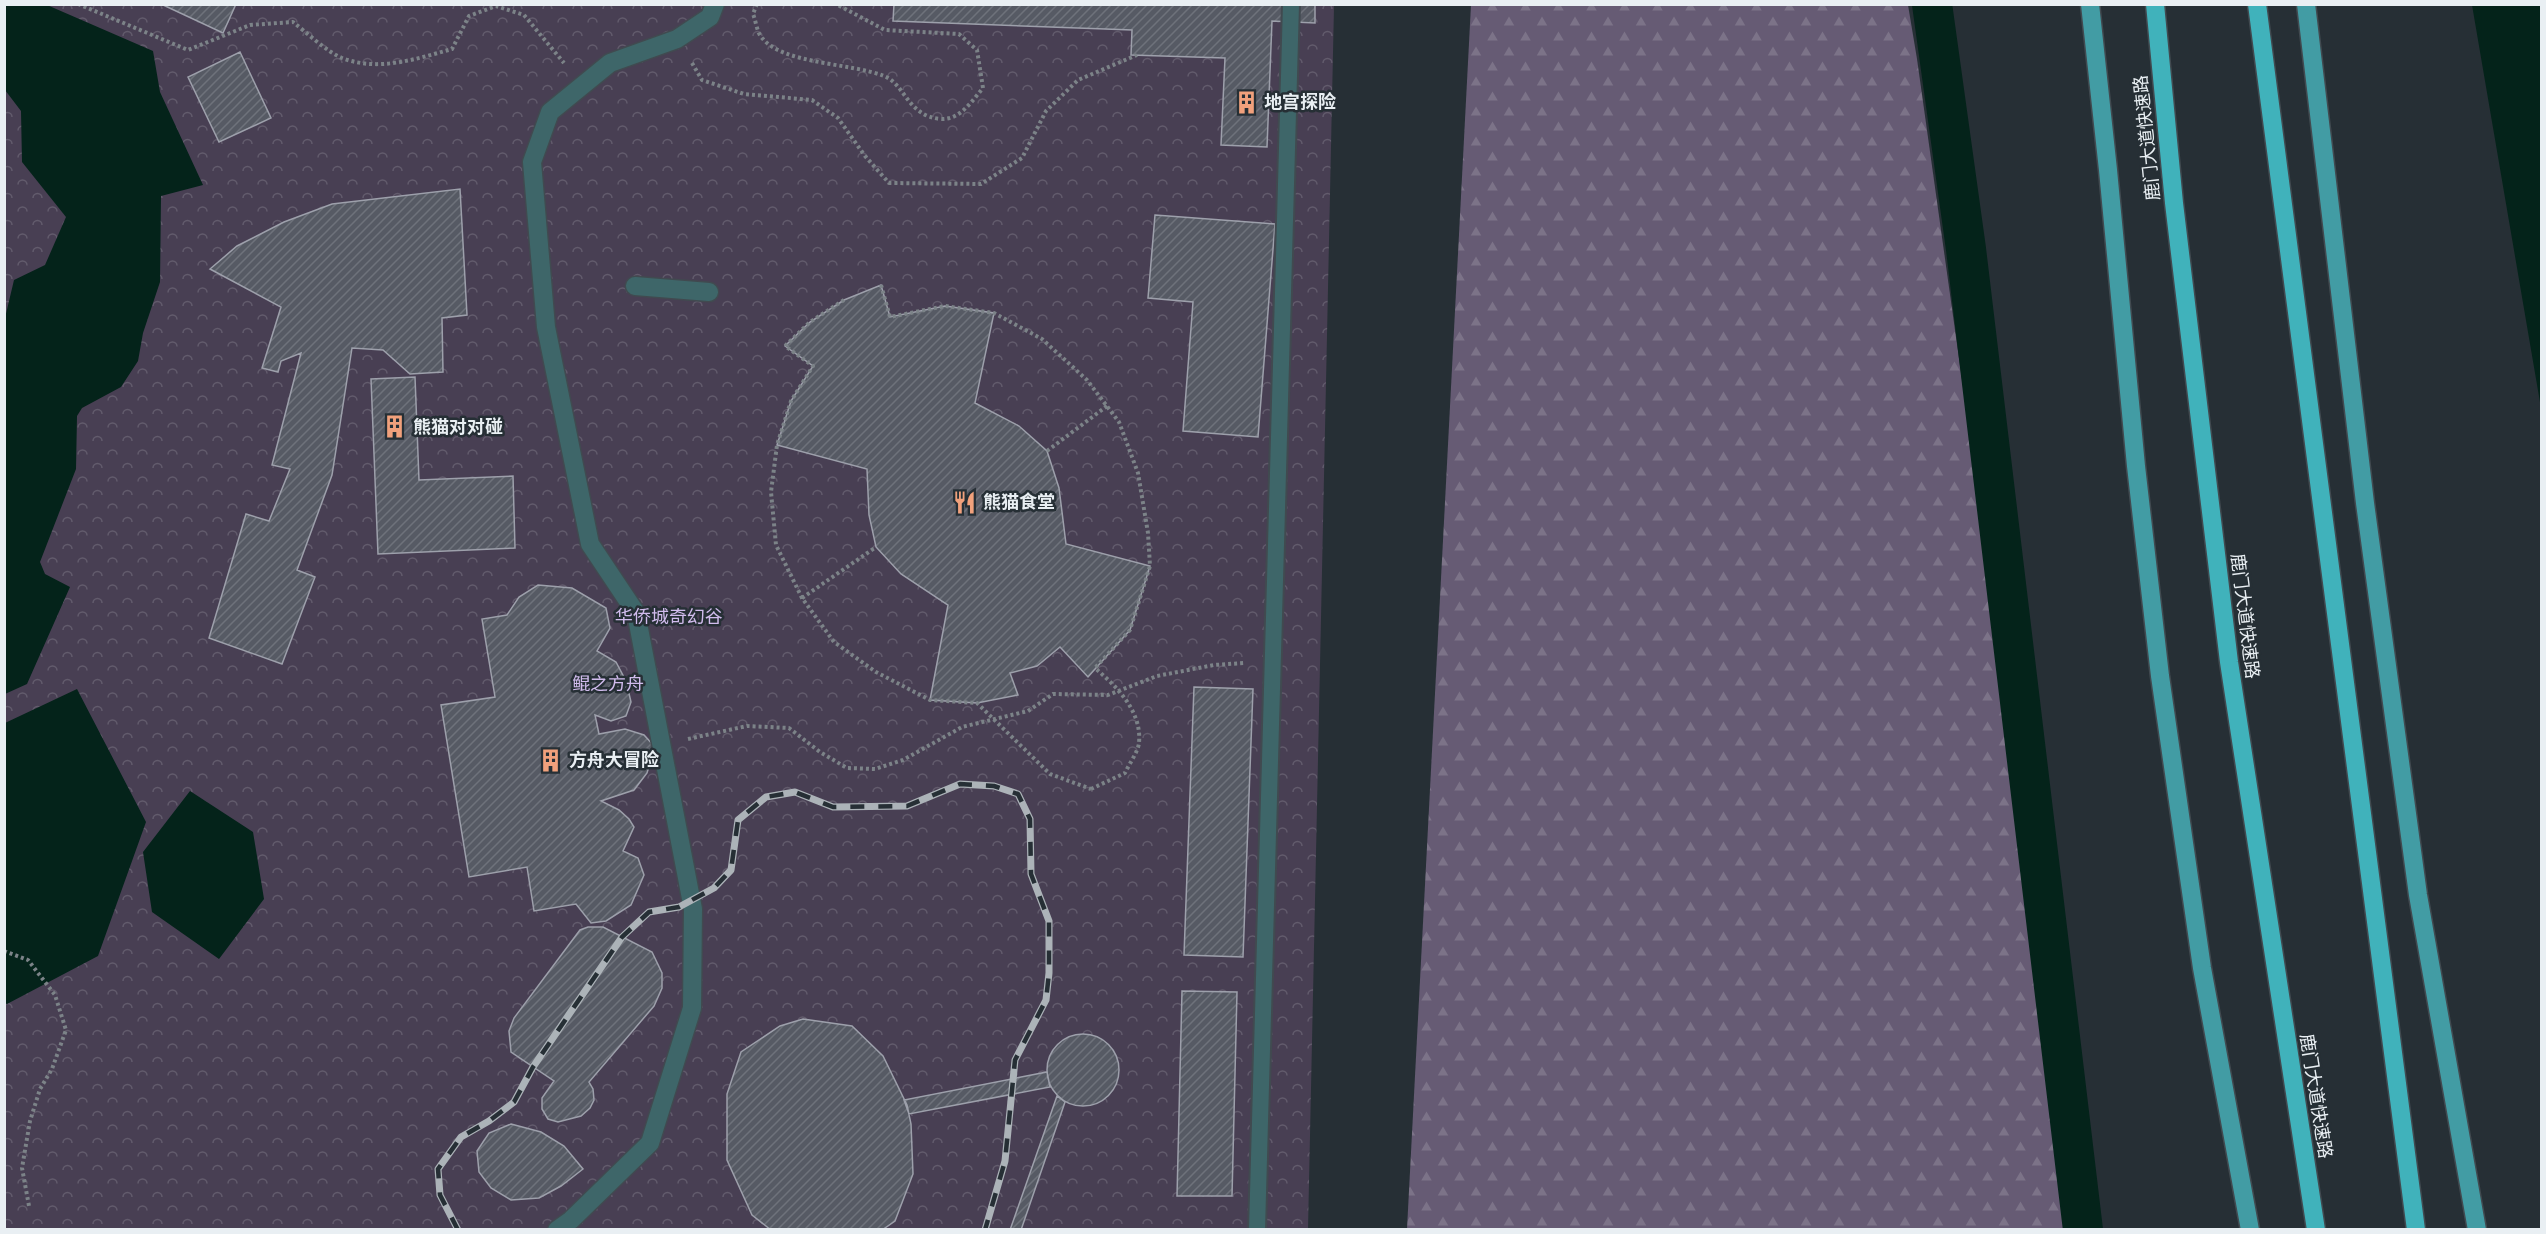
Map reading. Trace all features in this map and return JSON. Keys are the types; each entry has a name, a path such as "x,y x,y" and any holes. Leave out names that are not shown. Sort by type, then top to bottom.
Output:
{"highway":[{"name":"鹿门大道快速路","path":"2155,4 2174,203 2229,662 2316,1230"},
{"path":"2257,4 2416,1230"}],"main road":[{"path":"2090,4 2136,465 2160,676 2202,968 2250,1230"},
{"path":"2306,4 2363,491 2418,895 2476,1230"}],"street":[{"path":"557,1230 571,1220 650,1143 692,1008 693,909 636,613 590,544 546,327 532,162 550,112 610,63 677,39 710,17 715,4"},
{"path":"635,286 709,292"}],"lane":[{"path":"1257,1230 1292,4"}],"path":[{"path":"78,4 188,50 250,25 292,22 340,58 367,63 401,63 452,49 469,16 496,6 524,15 551,46 581,87"},
{"path":"757,4 753,14 761,38 779,53 856,68 887,77 917,111 942,119 964,112 983,88 977,50 959,34 885,30 836,4"},
{"path":"677,39 702,80 744,94 812,100 838,118 865,156 889,183 981,184 1022,158 1046,111 1077,80 1137,55"},
{"path":"844,300 810,322 785,345 813,366 791,401 777,445 771,492 776,545 802,598 834,642 876,672 930,700 977,703 1050,774 1091,789 1125,773 1139,744 1136,718 1120,690 1095,668 1130,630 1150,566 1148,533 1138,473 1119,422 1087,380 1042,339 994,314 945,306 890,317 881,285"},
{"path":"1047,451 1107,406"},
{"path":"802,598 876,548"},
{"path":"661,744 747,726 789,728 820,752 847,768 875,769 903,760 962,728 1028,711 1053,694 1108,695 1157,676 1203,667 1274,661"},
{"path":"4,951 28,960 55,995 66,1030 52,1070 40,1089 30,1121 22,1168 29,1206"}],"green space":[{"name":"华侨城奇幻谷","path":"5,5 1334,5 1308,1229 5,1230"},
{"path":"1471,5 1908,5 2081,1229 1407,1229"}],"shaded area":[{"path":"5,4 47,5 153,51 160,92 203,185 161,196 160,282 143,333 138,361 121,387 82,408 77,416 76,469 40,562 45,574 70,587 27,684 5,694 5,318 14,280 45,265 66,217 22,162 21,111 5,90"},
{"path":"2472,5 2541,5 2541,408"},
{"path":"77,689 146,822 98,956 7,1004 4,1003 5,723"},
{"path":"190,791 253,832 264,899 219,959 152,912 143,852"}],"building":[{"path":"161,4 236,4 223,33"},
{"name":"地宫探险","path":"894,4 1315,4 1315,23 1272,21 1267,147 1221,145 1225,58 1131,55 1132,30 893,21"},
{"path":"240,52 271,118 219,142 188,77"},
{"path":"460,189 467,315 442,318 443,372 410,374 383,350 352,348 332,475 297,570 315,577 282,664 209,638 246,514 269,521 290,469 272,465 301,353 281,361 278,372 262,368 281,307 210,269 237,246 284,222 332,204"},
{"path":"1155,215 1275,224 1258,437 1183,431 1193,302 1148,298"},
{"name":"熊猫食堂","path":"881,285 890,317 945,306 994,313 975,403 1019,426 1047,451 1059,488 1066,544 1150,566 1130,630 1088,677 1060,647 1037,666 1010,673 1018,695 977,703 930,700 948,605 901,574 876,547 869,515 867,469 777,445 791,401 813,366 785,346 810,322 844,300"},
{"name":"熊猫对对碰","path":"415,377 419,480 513,476 515,548 378,554 371,379"},
{"name":"方舟大冒险","path":"538,585 572,588 606,608 610,628 597,651 616,662 626,681 631,702 626,716 611,721 595,715 599,734 625,729 644,735 655,747 647,773 634,790 601,801 619,810 634,827 623,851 638,858 644,875 631,905 606,921 591,923 576,904 534,911 527,867 469,877 441,705 495,697 482,619 507,615 519,597"},
{"path":"1194,687 1253,689 1243,957 1184,955"},
{"path":"588,927 603,927 652,952 662,973 662,988 654,1006 589,1082 593,1089 594,1100 590,1108 581,1116 558,1122 548,1119 542,1109 542,1098 554,1081 511,1052 509,1031 514,1018 580,930"},
{"path":"1182,991 1237,992 1232,1196 1177,1196"},
{"path":"803,1019 852,1026 883,1056 907,1105 911,1124 913,1174 895,1221 882,1230 771,1230 752,1215 727,1160 727,1094 741,1052 780,1026"},
{"path":"1083,1034 1103,1040 1113,1050 1119,1070 1113,1090 1103,1100 1083,1106 1063,1100 1053,1090 1047,1070 1053,1050 1063,1040"},
{"path":"1047,1072 1050,1087 909,1114 904,1100"},
{"path":"1057,1096 1065,1102 1021,1230 1010,1230"},
{"path":"511,1124 541,1132 564,1146 583,1169 561,1186 539,1198 511,1200 491,1188 479,1172 477,1151 489,1133"}],"waterway":[{"path":"1932,4 1966,249 2083,1230"}],"railway":[{"path":"458,1230 440,1195 438,1169 461,1137 489,1121 514,1102 533,1067 622,937 649,912 679,907 714,888 731,870 738,820 766,797 795,792 833,807 907,806 960,784 994,786 1018,794 1030,819 1031,874 1049,921 1049,973 1046,1000 1015,1060 1005,1161 985,1230"}],"place":[{"name":"地宫探险","path":"1246,102"},
{"name":"熊猫对对碰","path":"395,427"},
{"name":"熊猫食堂","path":"965,502"},
{"name":"方舟大冒险","path":"551,760"}],"park label":[{"name":"鲲之方舟","path":"608,684"}]}
